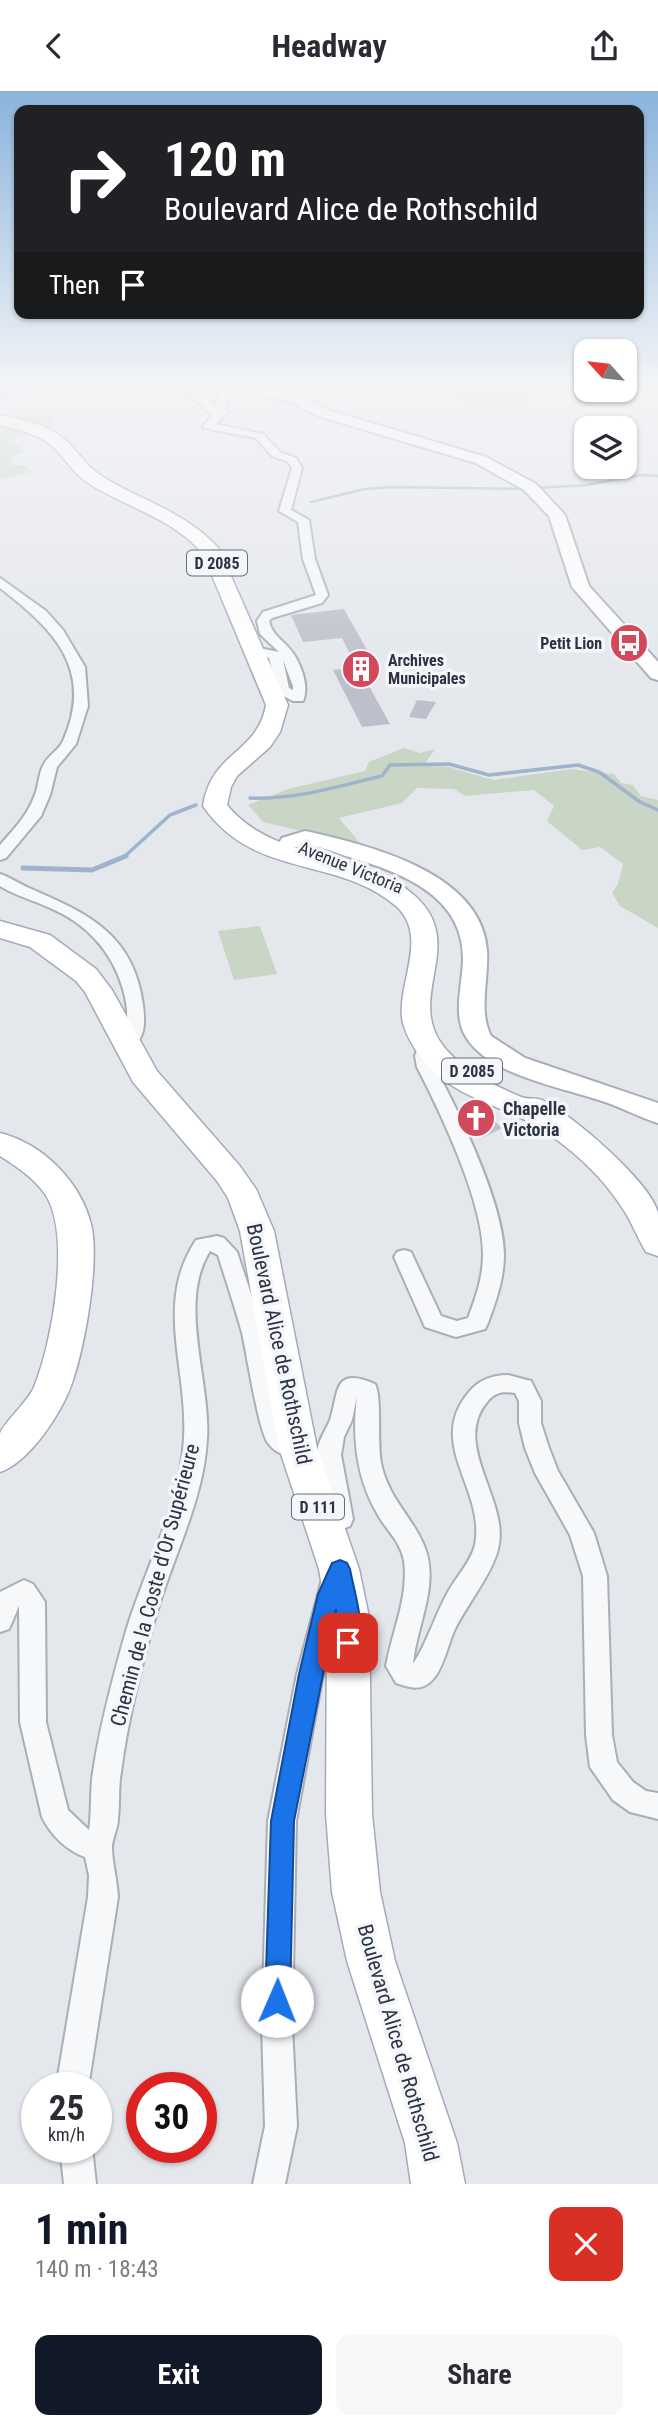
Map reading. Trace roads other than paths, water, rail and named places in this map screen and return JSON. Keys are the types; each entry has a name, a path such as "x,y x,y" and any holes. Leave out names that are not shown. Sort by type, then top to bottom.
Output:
{"main road":[{"name":"D 2085","path":"98,482 191,529 212,553 277,705 276,719 265,741 224,777 219,805 287,849"},
{"path":"522,482 557,515 581,587 658,674"},
{"path":"287,849 305,838 314,840 404,868 441,891 468,920 471,927 475,965 472,1020 475,1033 485,1045 523,1066 626,1099 658,1114"},
{"name":"Avenue Victoria","path":"287,849 391,890 416,913 427,939 417,1004 418,1021 428,1044 446,1066 466,1080 506,1102 548,1119"},
{"name":"Avenue Victoria","path":"287,849 393,881 425,903 440,929 442,945 433,1013 440,1039 459,1063 516,1095 594,1153 614,1172 654,1230"},
{"name":"Boulevard Alice de Rothschild","path":"0,929 40,941 86,975 98,990 125,1045 144,1075 229,1174 244,1197 257,1231 298,1448 340,1569 348,1617 349,1814 356,1892 371,1961 431,2143 438,2184"},
{"path":"0,1143 35,1166 57,1186 75,1228 76,1255 65,1334 54,1384 26,1429 0,1457"}],"street":[{"path":"254,651 275,655 283,690 298,698 300,686 286,652 265,631 263,621 267,615 318,600 323,595 310,559 303,520 285,511 293,482"},
{"path":"0,582 42,614 57,630 78,667 81,706 69,744 50,766 43,795 33,816 0,855"},
{"path":"0,879 15,891 67,909 96,930 112,947 135,1003 136,1031 125,1045"},
{"path":"404,1257 433,1321 456,1329 477,1323 486,1302 495,1253 488,1209 426,1067 424,1056 428,1044"},
{"name":"Chemin de la Coste d'Or Supérieure","path":"97,1847 104,1834 103,1800 123,1691 151,1591 176,1520 196,1437 185,1306 193,1259 202,1245 217,1243 227,1252 252,1330 276,1437 284,1445 298,1448"},
{"path":"324,1527 341,1519 329,1455 332,1437 341,1420 346,1391 358,1386 367,1389 368,1394 368,1457 374,1482 393,1520 409,1536 416,1561 415,1601 399,1666 405,1675 415,1678 425,1670 458,1597 488,1540 488,1514 465,1449 464,1424 468,1406 487,1387 508,1383 523,1387 530,1401 530,1423 537,1448 547,1473 582,1532 595,1576 599,1735 604,1767 623,1791 640,1803 658,1806"},
{"path":"269,2184 281,2126 277,2026 282,1821 310,1674 329,1594 340,1569"},
{"path":"0,1621 9,1599 24,1591 29,1595 32,1602 33,1722 56,1817 82,1843 97,1847 103,1875 103,1898 74,2072"},
{"path":"78,2163 80,2184"}],"waterway":[{"path":"537,488 604,482"},
{"path":"311,502 365,489 391,487 525,489"},
{"path":"250,798 284,797 333,788 382,776 390,765 449,764 489,775 578,765 599,772 640,802 658,810"},
{"path":"124,857 170,815 196,805"},
{"path":"23,868 92,870 124,857"}],"place":[{"name":"Petit Lion","path":"629,643"},
{"name":"Archives Municipales","path":"361,669"},
{"name":"Chapelle Victoria","path":"476,1118"}]}
